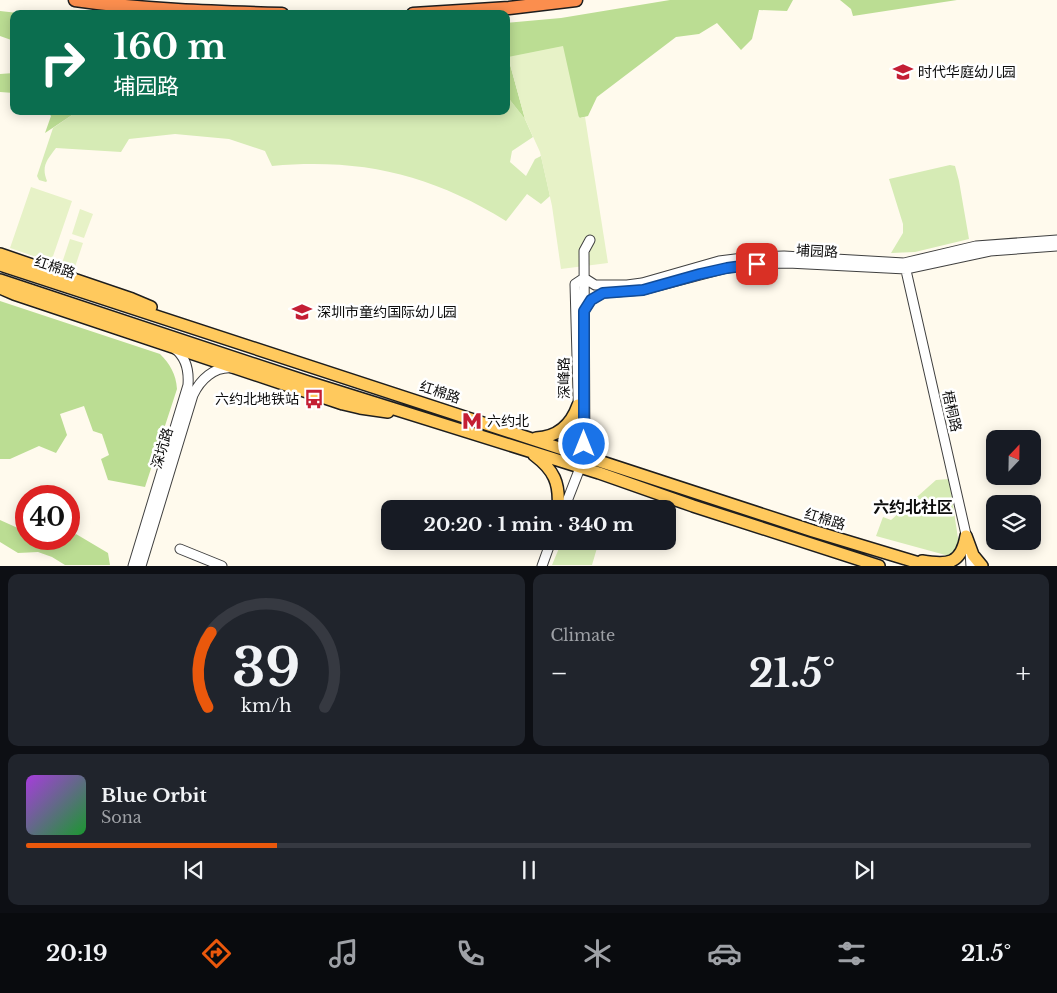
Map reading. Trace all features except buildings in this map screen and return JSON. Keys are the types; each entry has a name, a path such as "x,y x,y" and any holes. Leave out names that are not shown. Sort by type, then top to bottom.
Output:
{"highway":[{"path":"75,0 180,10"},
{"path":"477,10 576,0"}],"main road":[{"path":"0,254 132,299 188,326"},
{"name":"红棉路","path":"0,265 697,493 929,566"},
{"name":"红棉路","path":"0,280 412,415 577,466 692,506 879,566"},
{"path":"0,288 360,408 412,415"},
{"path":"532,438 544,438 561,431 574,416 578,405"},
{"path":"521,449 534,455 553,474 557,484 559,500"},
{"path":"904,558 947,563 959,556 964,547 966,536"},
{"path":"966,536 974,555 982,566"}],"street":[{"name":"深峰路","path":"562,500 582,454 584,251 590,240"},
{"name":"埔园路","path":"584,278 596,285 627,285 642,283 719,261 750,257 810,257 905,266 976,246 1057,240"},
{"name":"埔园路","path":"584,311 591,300 603,293 643,290 727,268 757,264 788,263 905,266 990,251 1057,246"},
{"name":"梧桐路","path":"905,266 966,536 971,566"},
{"name":"深峰路","path":"582,454 578,405 575,284 584,278"},
{"name":"深坑路","path":"133,566 188,385 187,366 179,352 173,347"},
{"name":"深坑路","path":"141,566 197,386 207,376 220,369 240,369"},
{"name":"深峰路","path":"567,500 577,466"},
{"path":"180,548 222,566"},
{"path":"536,566 542,550"},
{"path":"542,566 548,550"}],"green space":[{"path":"670,0 793,0 787,11 759,10 752,39 741,50 717,23 699,34 676,37 597,97 588,116 580,118 510,59 510,23 561,18"},
{"path":"840,0 957,0 853,16 851,9"},
{"path":"0,11 10,12 10,40 0,36"},
{"path":"563,46 579,118 585,117 608,263 561,269 552,206 540,152 525,119 510,64 510,57"},
{"path":"510,64 525,119 510,100"},
{"path":"10,73 10,93 0,92 0,74"},
{"path":"510,100 525,119 533,137 512,151 510,162 526,176 535,159 541,156 550,196 541,204 527,194 506,221 450,191 394,173 365,167 335,165 272,166 265,151 229,139 175,134 129,139 121,152 56,148 45,167 46,182 39,180 37,176 53,128 72,115 510,115"},
{"path":"50,115 72,115 45,133"},
{"path":"950,165 955,166 959,181 969,239 915,252 891,253 903,233 903,224 889,179"},
{"path":"31,187 72,201 51,262 10,248"},
{"path":"80,209 93,214 84,238 72,234"},
{"path":"70,239 83,243 75,267 62,263"},
{"path":"0,301 160,354 167,362 174,374 177,389 145,487 108,480 101,459 109,455 102,434 93,431 84,406 60,414 67,435 56,453 39,446 10,459 0,459"},
{"path":"949,479 959,545 949,556 876,536 883,517 891,520 936,480"},
{"path":"0,520 15,527 15,550 80,550 80,536 108,553 110,565 65,565 52,557 38,552 18,553 0,542"},
{"path":"558,550 596,550 592,565 552,565"}],"place":[{"name":"时代华庭幼儿园","path":"903,72"},
{"name":"深圳市童约国际幼儿园","path":"302,312"},
{"name":"六约北地铁站","path":"314,399"},
{"name":"六约北","path":"472,421"}],"district":[{"name":"六约北社区","path":"913,507"}],"route":[{"path":"584,444 584,311 591,300 603,293 643,290 700,274 757,264"}]}
